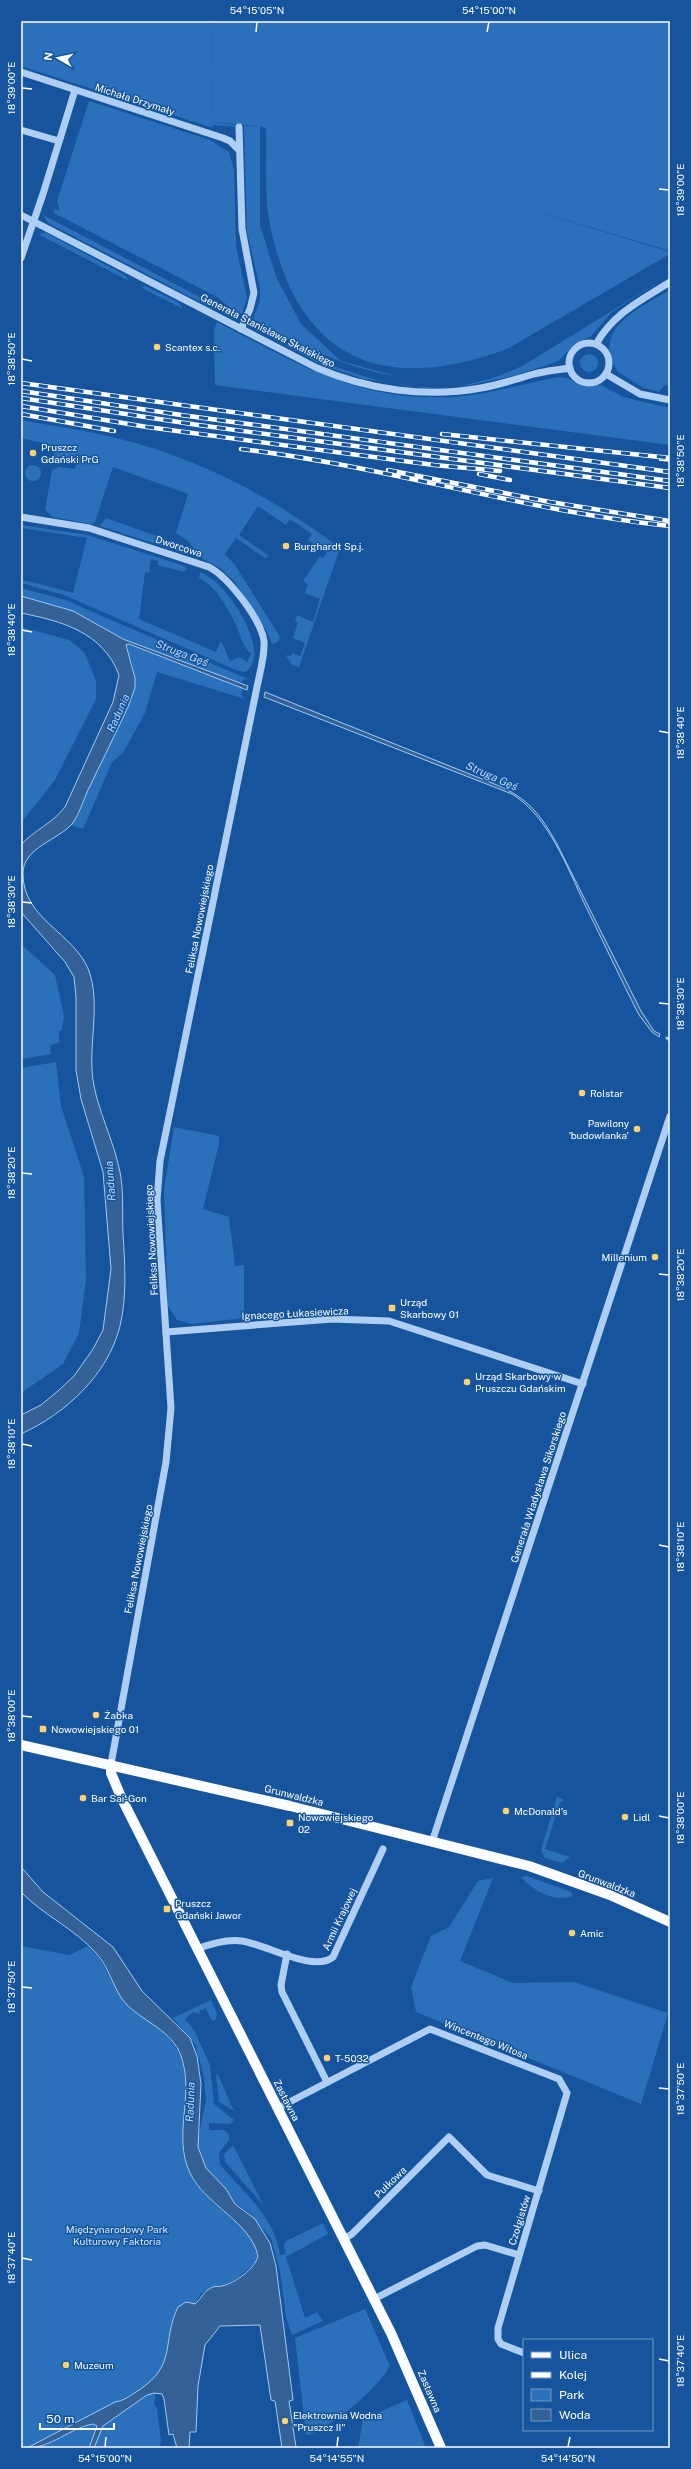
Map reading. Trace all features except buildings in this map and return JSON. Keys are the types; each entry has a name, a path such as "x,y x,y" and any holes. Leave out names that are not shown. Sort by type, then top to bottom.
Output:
{"main road":[{"name":"Grunwaldzka","path":"21,1745 111,1764 529,1866 610,1895 670,1922"},
{"name":"Zastawna","path":"111,1764 111,1773 115,1785 374,2299 406,2365 440,2448"}],"street":[{"name":"Michała Drzymały","path":"21,72 223,138 230,141 238,150"},
{"path":"21,258 75,90"},
{"path":"239,127 238,150 242,229 254,293 250,309 241,329"},
{"path":"21,130 59,141"},
{"name":"Generała Stanisława Skalskiego","path":"21,215 326,372 359,383 399,390 442,392 470,390 500,384 535,374 570,368"},
{"path":"596,344 604,330 618,316 670,282"},
{"path":"584,344 596,344 602,348 608,357 606,374 597,381 586,383 576,378 570,368 569,362 574,350 584,344"},
{"path":"606,374 640,394 670,400"},
{"name":"Dworcowa","path":"21,517 89,528 196,562 217,571 231,584 262,633 263,650 260,672"},
{"name":"Feliksa Nowowiejskiego","path":"111,1764 166,1462 171,1413 157,1200 160,1161 260,672"},
{"name":"Generała Władysława Sikorskiego","path":"432,1842 670,1116"},
{"name":"Ignacego Łukasiewicza","path":"166,1332 332,1319 390,1321 583,1384"},
{"name":"Armii Krajowej","path":"197,1949 235,1940 315,1963 328,1961 333,1957 382,1849"},
{"path":"287,1954 281,1984 282,1992 327,2082"},
{"name":"Wincentego Witosa","path":"278,2108 430,2029 559,2079"},
{"name":"Czołgistów","path":"523,2353 501,2344 498,2333 519,2255 567,2093 559,2079"},
{"name":"Pułkowa","path":"344,2239 358,2228 449,2137 487,2175 539,2191"},
{"path":"374,2299 477,2246 485,2246 519,2255"}],"green space":[{"path":"21,21 211,21 213,122 235,125 235,127 213,125 213,128 21,66"},
{"path":"211,21 670,21 670,251 516,205 670,252 670,254 507,349 462,362 421,368 384,366 352,355 324,336 301,308 283,271 270,225 266,189 266,128 260,126 260,225 277,279 301,324 341,361 399,377 341,362 288,338 253,319 260,300 260,288 247,232 244,126 256,126 213,122"},
{"path":"89,101 210,140 229,152 234,170 236,246 247,298 242,314 233,310 217,297 54,213 54,209 60,211 57,201"},
{"path":"43,215 215,305 216,310 48,223"},
{"path":"46,233 125,275 129,281 38,234"},
{"path":"670,275 612,312 591,336 572,346 559,361 513,376 470,385 453,386 488,379 524,365"},
{"path":"145,286 178,302 183,309 142,288"},
{"path":"670,290 670,386 665,385 659,392 642,387 618,372 611,357 610,343 614,332 622,322 645,305"},
{"path":"217,322 303,366 331,378 359,387 389,394 421,397 468,396 559,377 567,378 584,386 601,385 623,397 670,408 670,445 215,385 214,330"},
{"path":"253,328 318,360 385,382 410,386 364,379 322,365"},
{"path":"585,354 593,354 598,359 596,370 593,372 585,372 580,367 580,359"},
{"path":"452,386 426,388 419,387"},
{"path":"21,420 104,435 147,446 176,456 234,481 261,496 314,529 340,548 299,667 292,665 286,655 291,656 292,653 300,656 305,643 293,638 298,622 295,621 297,615 313,622 320,599 305,593 308,584 303,581 320,556 323,558 327,553 308,540 312,534 290,519 286,525 258,506 239,535 269,556 265,558 236,538 225,554 235,565 280,637 278,642 272,644 266,630 235,582 220,568 203,559 188,541 176,533 188,494 113,467 95,522 91,524 53,517 45,510 52,470 59,467 75,469 76,464 56,460 54,455 55,446 21,438"},
{"path":"30,465 36,465 41,470 39,479 36,481 30,481 25,476 25,470"},
{"path":"106,518 182,545 193,556 100,526"},
{"path":"21,525 87,535 185,566 187,569 184,572 158,565 158,561 151,559 149,573 145,572 139,619 216,652 221,641 230,661 239,657 247,662 251,654 243,643 228,610 215,591 205,581 199,578 200,572 206,575 223,589 240,612 252,640 254,652 252,664 245,672 236,670 64,595 21,583 21,580 35,583 35,586 36,583 73,593 87,538 21,528"},
{"path":"21,588 65,600 250,680 245,679 241,682 230,680 123,639 73,611 21,596"},
{"path":"21,627 69,640 84,652 96,680 96,699 55,780 21,823"},
{"path":"128,644 243,688 241,695 245,699 157,672 145,713 123,753 112,762 83,829 71,825 134,691 134,671 125,646"},
{"path":"21,944 55,975 64,1016 62,1030 59,1031 59,1043 50,1045 51,1054 22,1059"},
{"path":"56,1062 61,1106 84,1177 86,1280 79,1333 63,1364 21,1393 21,1068"},
{"path":"174,1127 219,1136 219,1144 203,1209 229,1217 235,1266 244,1265 244,1318 192,1324 177,1320 168,1306 164,1190"},
{"path":"557,1797 563,1799 563,1802 560,1802 545,1849 570,1857 562,1863 545,1858 541,1850"},
{"path":"527,1876 571,1892 572,1896 558,1898 537,1891 521,1877"},
{"path":"493,1878 460,1961 513,1983 574,1982 668,2013 641,2104 416,2012 411,1987 431,1936 449,1927 478,1881"},
{"name":"Międzynarodowy Park Kulturowy Faktoria","path":"21,1946 69,1955 88,1946 104,1966 116,1988 125,1999 156,2026 174,2045 180,2056 184,2070 185,2097 182,2137 183,2150 191,2175 204,2194 250,2236 255,2245 257,2262 238,2278 222,2286 214,2286 200,2294 195,2304 182,2304 174,2317 166,2358 159,2373 154,2404 157,2408 161,2440 160,2448 21,2448"},
{"path":"211,2000 217,2014 216,2019 212,2021 206,2008 199,2011 201,2014 193,2012 185,2019 194,2030 210,2065 214,2104 234,2120 230,2124 209,2123 209,2130 224,2130 229,2135 229,2140 219,2153 220,2165 265,2217 272,2229 280,2255 286,2254 284,2246 286,2241 323,2223 328,2234 286,2257 305,2318 317,2312 323,2321 292,2335 286,2317 280,2271 271,2238 249,2213 233,2201 226,2189 206,2168 200,2157 198,2147 206,2100 204,2077 195,2044 173,2018"},
{"path":"216,2075 218,2075 234,2111 219,2102"},
{"path":"233,2145 264,2206 225,2162 224,2154"},
{"path":"365,2309 390,2366 375,2386 343,2414 320,2430 309,2435 306,2434 295,2338"},
{"path":"407,2400 426,2448 358,2448 363,2419"}],"water":[{"name":"Radunia","path":"21,596 73,611 123,639 248,686 247,690 129,644 126,645 135,678 135,688 128,707 72,824 66,830 42,845 29,857 25,864 23,873 25,889 31,902 50,925 73,946 89,971 94,997 92,1053 93,1080 98,1102 120,1172 125,1280 124,1304 120,1326 106,1361 82,1391 68,1404 53,1416 21,1434 21,1415 41,1405 58,1391 74,1376 93,1349 103,1330 111,1269 103,1172 81,1099 76,1070 76,997 74,977 65,962 21,912 21,845 55,818 65,807 113,702 119,675 112,660 103,648 92,639 65,625 21,613"},
{"path":"265,692 497,785 508,790 533,808 545,824 557,844 641,1011 654,1031 660,1034 659,1037 652,1032 639,1015 556,844 547,829 525,804 512,794 264,697"},
{"name":"Radunia","path":"21,1867 43,1892 113,1947 142,1991 190,2038 197,2056 201,2084 198,2147 206,2168 226,2189 235,2204 255,2219 270,2243 276,2266 293,2400 289,2401 296,2447 301,2448 282,2448 275,2401 271,2400 260,2325 220,2326 205,2345 198,2386 196,2432 190,2432 189,2448 177,2448 173,2434 169,2435 162,2394 154,2393 147,2395 103,2426 94,2448 89,2448 97,2426 93,2424 76,2429 44,2445 27,2448 115,2402 127,2398 139,2390 151,2380 159,2371 164,2362 170,2331 178,2307 186,2302 195,2304 210,2289 238,2279 253,2266 258,2256 254,2244 247,2233 206,2195 190,2173 185,2159 183,2144 186,2085 185,2071 177,2047 158,2028 127,2005 118,1993 105,1965 88,1944 39,1908 21,1892"}],"railway":[{"path":"21,383 670,472"},
{"path":"21,391 181,415 670,481"},
{"path":"21,398 198,425 670,488"},
{"path":"21,406 147,427 434,465 500,471"},
{"path":"21,414 114,431"},
{"path":"442,434 670,458"},
{"path":"241,449 348,466 562,510 670,526"},
{"path":"388,470 550,502 669,521"},
{"path":"479,474 510,480"}],"place":[{"name":"Scantex s.c.","path":"157,347"},
{"name":"Pruszcz Gdański PrG","path":"33,453"},
{"name":"Burghardt Sp.j.","path":"286,546"},
{"name":"Rolstar","path":"582,1093"},
{"name":"Pawilony 'budowlanka'","path":"637,1129"},
{"name":"Millenium","path":"655,1257"},
{"name":"Urząd Skarbowy 01","path":"392,1308"},
{"name":"Urząd Skarbowy w Pruszczu Gdańskim","path":"467,1382"},
{"name":"Żabka","path":"96,1715"},
{"name":"Nowowiejskiego 01","path":"43,1729"},
{"name":"Bar Sai-Gon","path":"83,1798"},
{"name":"McDonald's","path":"506,1811"},
{"name":"Lidl","path":"625,1817"},
{"name":"Nowowiejskiego 02","path":"290,1823"},
{"name":"Pruszcz Gdański Jawor","path":"167,1909"},
{"name":"Amic","path":"572,1933"},
{"name":"T-5032","path":"327,2058"},
{"name":"Muzeum","path":"66,2365"},
{"name":"Elektrownia Wodna \"Pruszcz II\"","path":"285,2421"}],"water label":[{"name":"Struga Gęś","path":"182,653"},
{"name":"Struga Gęś","path":"492,776"}]}
